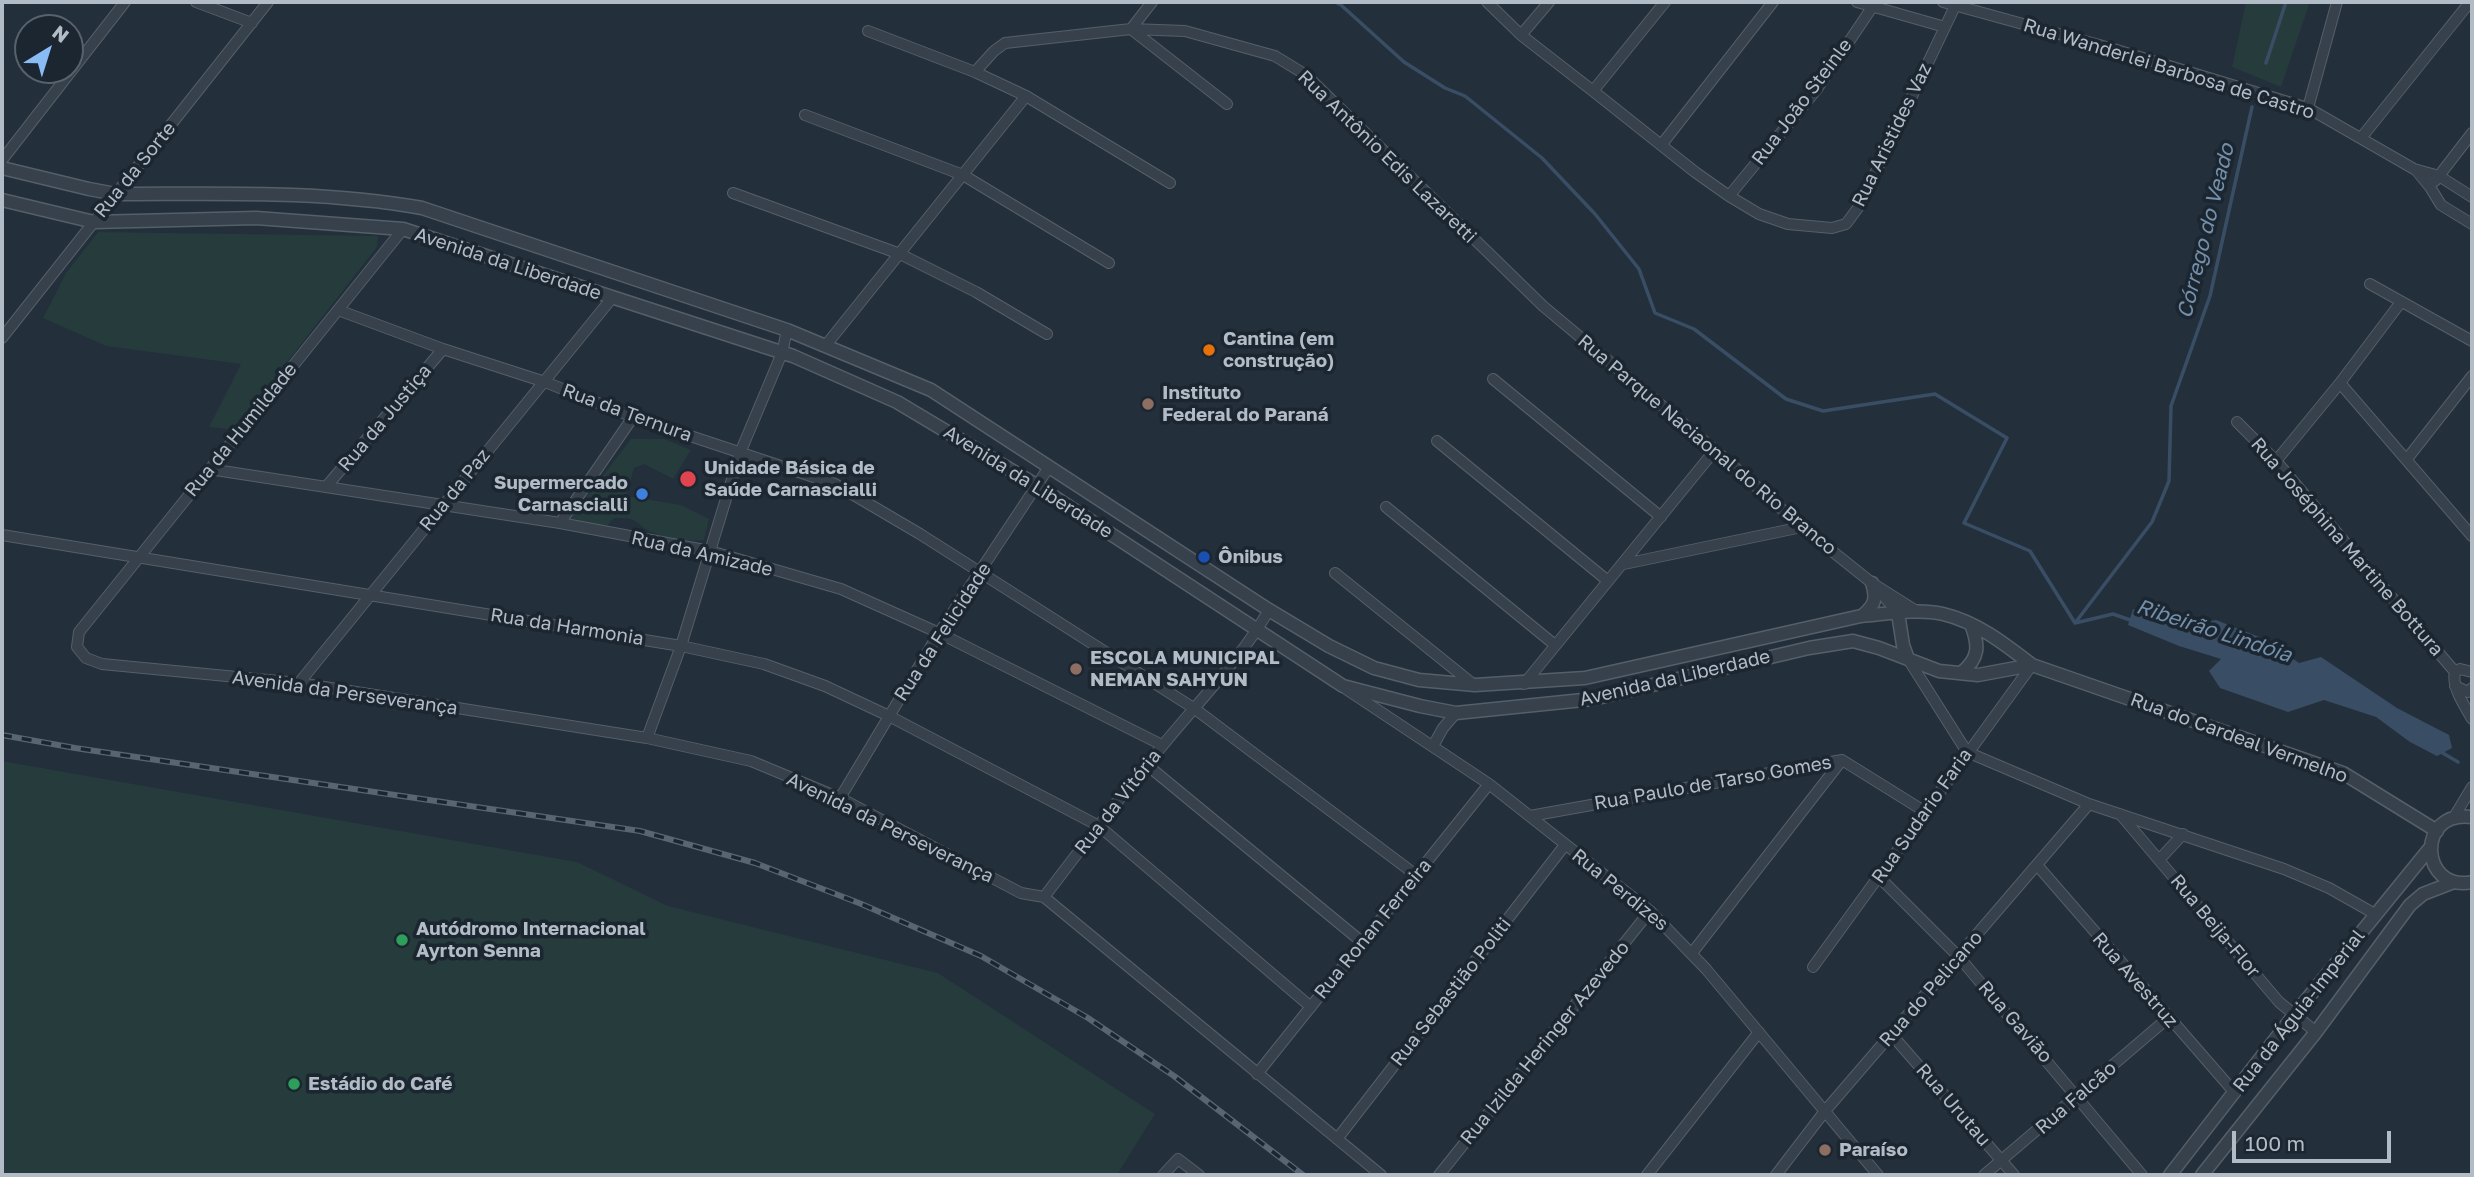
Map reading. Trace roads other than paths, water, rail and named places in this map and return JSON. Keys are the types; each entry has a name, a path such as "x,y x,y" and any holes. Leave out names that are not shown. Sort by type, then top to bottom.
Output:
{"street":[{"path":"2,160 125,2"},
{"path":"196,2 252,23"},
{"name":"Rua da Sorte","path":"2,337 268,2"},
{"path":"1152,2 1131,29 1227,104"},
{"name":"Rua Aristides Vaz","path":"1487,2 1521,35 1729,196 1759,214 1788,224 1832,228 1846,224 1860,205 1956,4"},
{"path":"1521,35 1549,2"},
{"path":"1593,92 1665,2"},
{"path":"1662,144 1773,2"},
{"path":"1857,2 1945,27"},
{"name":"Rua Wanderlei Barbosa de Castro","path":"1943,2 2110,48 2308,108 2414,169 2439,176 2472,197"},
{"path":"2308,108 2337,2"},
{"path":"2361,138 2470,2"},
{"name":"Rua João Steinle","path":"1729,196 1817,89 1873,6"},
{"name":"Rua Antônio Edis Lazaretti","path":"975,72 1005,43 1131,29 1185,31 1275,56 1306,75 1543,306"},
{"path":"868,32 975,72 1026,96 1170,183"},
{"path":"826,345 1026,96"},
{"path":"805,115 963,174 1109,262"},
{"path":"2430,187 2472,134"},
{"name":"Avenida da Liberdade","path":"2,168 89,190 116,194 301,195 376,200 422,208 787,330 931,390 1269,610 1329,646 1374,668 1419,680 1475,685 1586,678 1861,616 1898,613"},
{"name":"Rua Wanderlei Barbosa de Castro","path":"2414,169 2441,205 2472,225"},
{"path":"733,193 900,254 976,292 1047,334"},
{"name":"Avenida da Liberdade","path":"2,200 94,222 256,218 403,229 782,353 897,402 1036,485 1343,687 1456,713 1593,699 1809,648 1853,641 1939,671 1978,675 2032,665"},
{"name":"Rua da Humildade","path":"79,632 403,229"},
{"path":"2370,284 2472,341"},
{"name":"Rua da Paz","path":"299,683 612,298"},
{"path":"2276,461 2340,383 2401,302"},
{"name":"Rua Parque Naciaonal do Rio Branco","path":"1543,306 1716,450 1802,527 1872,583 1919,612"},
{"name":"Rua da Ternura","path":"338,310 443,349 545,382 633,417 835,484 981,573"},
{"path":"647,738 681,646 740,453 782,353 787,330"},
{"name":"Rua da Justiça","path":"326,487 443,349"},
{"path":"2407,459 2472,376"},
{"path":"1493,379 1661,517"},
{"path":"2340,383 2472,536"},
{"path":"559,523 633,417"},
{"name":"Rua Joséphina Martine Bottura","path":"2237,422 2276,461 2455,672"},
{"path":"1437,440 1608,581"},
{"path":"1524,684 1716,450"},
{"name":"Rua da Felicidade","path":"839,798 939,633 1049,467"},
{"name":"Rua da Amizade","path":"209,469 559,523 710,551 841,589 939,633 1162,745"},
{"path":"1386,507 1555,645"},
{"path":"1624,564 1802,527"},
{"name":"Rua da Harmonia","path":"2,534 681,646 764,664 825,686 889,716 1099,826 1311,1007"},
{"path":"981,573 1195,709 1416,875"},
{"path":"1335,573 1475,685"},
{"path":"1861,616 1873,606 1876,596 1872,583"},
{"name":"Rua Parque Naciaonal do Rio Branco","path":"1872,583 1898,613"},
{"name":"Rua da Vitória","path":"1044,897 1162,745 1195,709 1258,630 1269,610"},
{"path":"2032,665 2007,645 1971,624 1942,614 1898,613 1908,659 1967,752 2089,804 2284,869 2329,888 2375,914"},
{"path":"1961,673 1971,665 1977,647 1971,624"},
{"name":"Avenida da Perseverança","path":"79,632 77,647 86,658 102,664 299,683 647,738 751,761 839,798 1021,893 1044,897 1381,1175"},
{"name":"Rua Sudario Faria","path":"1813,967 2032,665"},
{"name":"Rua do Cardeal Vermelho","path":"2032,665 2343,773 2437,831"},
{"path":"2472,672 2460,668 2453,679 2472,719"},
{"path":"2455,686 2468,692 2472,688"},
{"name":"Rua Perdizes","path":"1343,687 1489,784 1650,911 1692,953 1878,1175"},
{"path":"1433,747 1443,728 1456,713"},
{"path":"1692,953 1842,760"},
{"name":"Rua Paulo de Tarso Gomes","path":"1530,816 1842,760 1924,811"},
{"path":"1147,765 1362,942"},
{"name":"Rua Ronan Ferreira","path":"1257,1074 1489,784"},
{"path":"2437,831 2454,817 2472,787"},
{"name":"Rua do Pelicano","path":"1776,1175 1825,1111 2089,804"},
{"name":"Rua Beija-Flor","path":"2120,814 2251,969 2294,1015 2316,1032"},
{"path":"2454,817 2472,817"},
{"name":"Rua da Águia-Imperial","path":"2170,1175 2294,1015 2430,848 2437,831"},
{"path":"2159,860 2183,834"},
{"name":"Rua Sebastião Politi","path":"1336,1139 1565,845"},
{"path":"2430,848 2431,859 2444,877 2454,882 2472,882"},
{"name":"Rua Avestruz","path":"2037,865 2235,1093"},
{"name":"Rua Gavião","path":"1879,877 1959,957 2142,1175"},
{"name":"Rua da Águia-Imperial","path":"2202,1175 2316,1032 2410,905 2423,894 2454,882"},
{"name":"Rua Izilda Heringer Azevedo","path":"1439,1175 1650,911"},
{"name":"Rua Falcão","path":"1984,1175 2168,1018"},
{"path":"1647,1175 1759,1032"},
{"name":"Rua Urutau","path":"1892,1035 2014,1175"},
{"path":"1163,1175 1178,1159 1199,1175"}],"water":[{"path":"2133,609 2181,626 2216,620 2267,640 2299,663 2321,657 2397,708 2449,735 2452,748 2437,756 2410,742 2376,717 2324,700 2288,712 2220,688 2209,671 2221,659 2179,646 2128,625"}],"waterway":[{"name":"Ribeirão Lindóia","path":"1335,2 1404,62 1445,88 1465,96 1542,158 1595,214 1639,269 1655,313 1694,329 1786,399 1823,411 1935,394 2007,438 1964,523 2030,551 2075,623 2113,614 2133,621"},
{"name":"Córrego do Veado","path":"2266,63 2286,2"},
{"name":"Córrego do Veado","path":"2075,623 2152,522 2169,481 2171,406 2210,296 2252,107"},
{"name":"Ribeirão Lindóia","path":"2441,752 2458,762"}],"railway":[{"path":"2,735 640,831 755,863 859,903 981,956 1088,1018 1174,1076 1303,1175"}],"place":[{"name":"Cantina (em construção)","path":"1209,350"},
{"name":"Instituto Federal do Paraná","path":"1148,404"},
{"name":"Unidade Básica de Saúde Carnascialli","path":"688,479"},
{"name":"Supermercado Carnascialli","path":"642,494"},
{"name":"Ônibus","path":"1204,557"},
{"name":"ESCOLA MUNICIPAL NEMAN SAHYUN","path":"1076,669"},
{"name":"Autódromo Internacional Ayrton Senna","path":"402,940"},
{"name":"Estádio do Café","path":"294,1084"},
{"name":"Paraíso","path":"1825,1150"}]}
